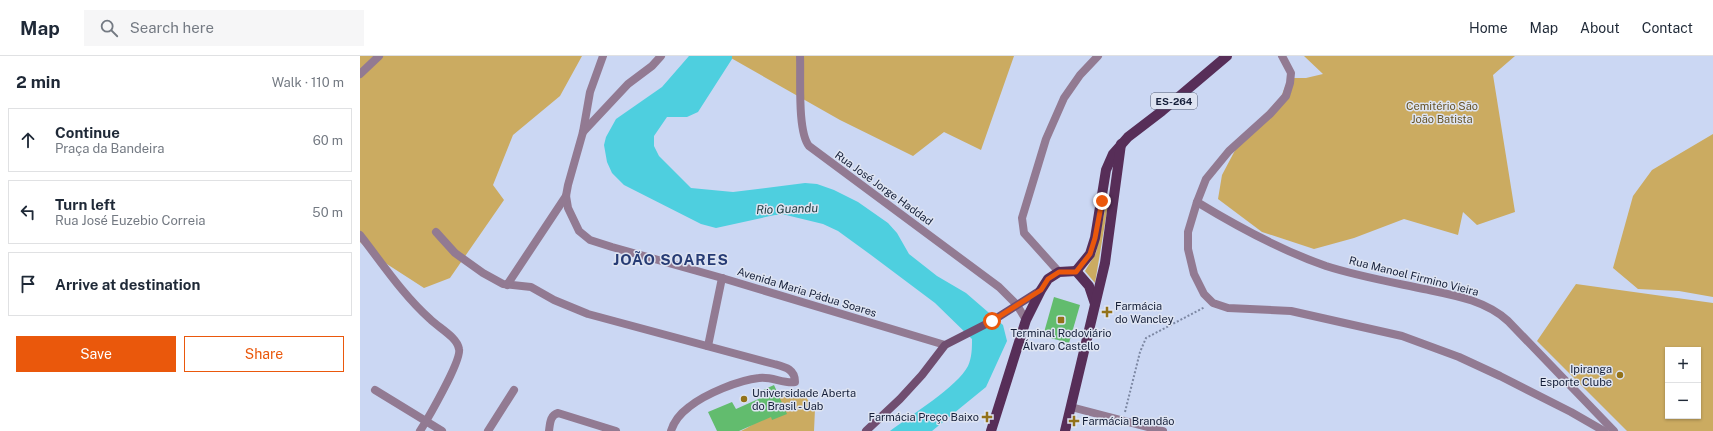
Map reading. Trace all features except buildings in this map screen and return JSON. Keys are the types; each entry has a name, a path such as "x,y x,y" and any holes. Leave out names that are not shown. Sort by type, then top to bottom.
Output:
{"main road":[{"name":"ES-264","path":"1076,272 1090,254 1095,238 1106,170 1113,154 1121,144 1227,56"},
{"path":"1065,431 1106,263 1121,144"},
{"path":"991,431 1027,316 1048,279 1059,272 1076,272 1089,286 1095,304"}],"street":[{"path":"360,74 379,56"},
{"name":"Avenida Maria Pádua Soares","path":"602,56 590,92 583,132 566,196 572,218 579,231 590,240 612,247 722,278 946,345"},
{"path":"583,132 619,92 652,66 661,56"},
{"name":"Rua José Jorge Haddad","path":"800,56 801,116 805,137 809,146 999,287 1027,316"},
{"path":"1059,272 1024,233 1022,218 1046,139 1064,98 1075,80 1098,56"},
{"path":"1282,56 1291,73 1286,96 1270,114 1229,151 1206,180 1197,202 1188,232 1188,249 1198,284 1213,303 1218,306 1236,309 1291,310 1402,336 1459,357 1500,376 1604,431"},
{"path":"507,285 566,196"},
{"name":"Rua Manoel Firmino Vieira","path":"1197,202 1233,224 1278,246 1326,266 1450,294 1487,306 1498,312 1614,431"},
{"path":"436,232 455,253 483,273 507,285 531,287 554,300 588,314 774,364 790,370 794,374 795,382 760,378 730,386 689,406 679,416 671,431"},
{"path":"360,235 416,304 452,338 459,348 459,356 420,431"},
{"path":"708,346 722,278"},
{"path":"866,431 922,376 946,345 992,321 1041,290"},
{"path":"375,390 442,431"},
{"path":"488,431 514,390"},
{"path":"1071,407 1163,431"},
{"path":"548,431 554,414 561,414 616,431"}],"path":[{"path":"1123,421 1140,352 1146,338 1213,303"}],"green space":[{"path":"360,56 582,56 560,96 513,135 493,185 504,200 450,278 424,288 376,257 360,242"},
{"path":"732,56 1014,56 981,150 944,132 913,156 840,120 731,58"},
{"name":"Cemitério São João Batista","path":"1304,56 1515,56 1493,75 1515,212 1477,225 1463,212 1458,235 1404,219 1354,238 1314,249 1262,232 1218,199 1222,175 1241,139 1281,97 1285,87 1293,78 1306,78 1323,74"},
{"path":"1713,134 1713,297 1679,291 1638,289 1613,268 1633,196 1652,170"},
{"path":"1109,199 1095,283 1085,271 1096,253 1107,200"},
{"name":"Ipiranga Esporte Clube","path":"1576,284 1713,303 1713,431 1627,431 1537,341"},
{"path":"800,390 815,409 814,431 741,431 754,424 765,415 784,393"}],"water":[{"name":"Rio Guandu","path":"689,56 732,56 732,59 698,112 687,117 667,117 654,136 654,146 659,156 691,188 733,192 805,183 817,184 834,190 858,202 888,223 897,233 909,254 937,276 966,293 1003,325 1007,341 986,387 932,431 890,431 944,391 963,374 968,366 972,352 972,339 935,303 838,231 823,224 786,215 775,215 716,228 701,224 624,185 612,173 607,162 604,145 606,137 616,119 662,87"}],"place":[{"name":"Farmácia do Wancley","path":"1107,312"},
{"name":"Terminal Rodoviário Álvaro Castello","path":"1061,320"},
{"name":"Ipiranga Esporte Clube","path":"1620,375"},
{"name":"Universidade Aberta do Brasil - Uab","path":"744,399"},
{"name":"Farmácia Preço Baixo","path":"987,417"},
{"name":"Farmácia Brandão","path":"1074,421"}],"district":[{"name":"JOÃO SOARES","path":"671,259"}],"route":[{"path":"992,321 1041,290 1048,279 1059,272 1076,272 1090,254 1095,238 1102,201"}]}
